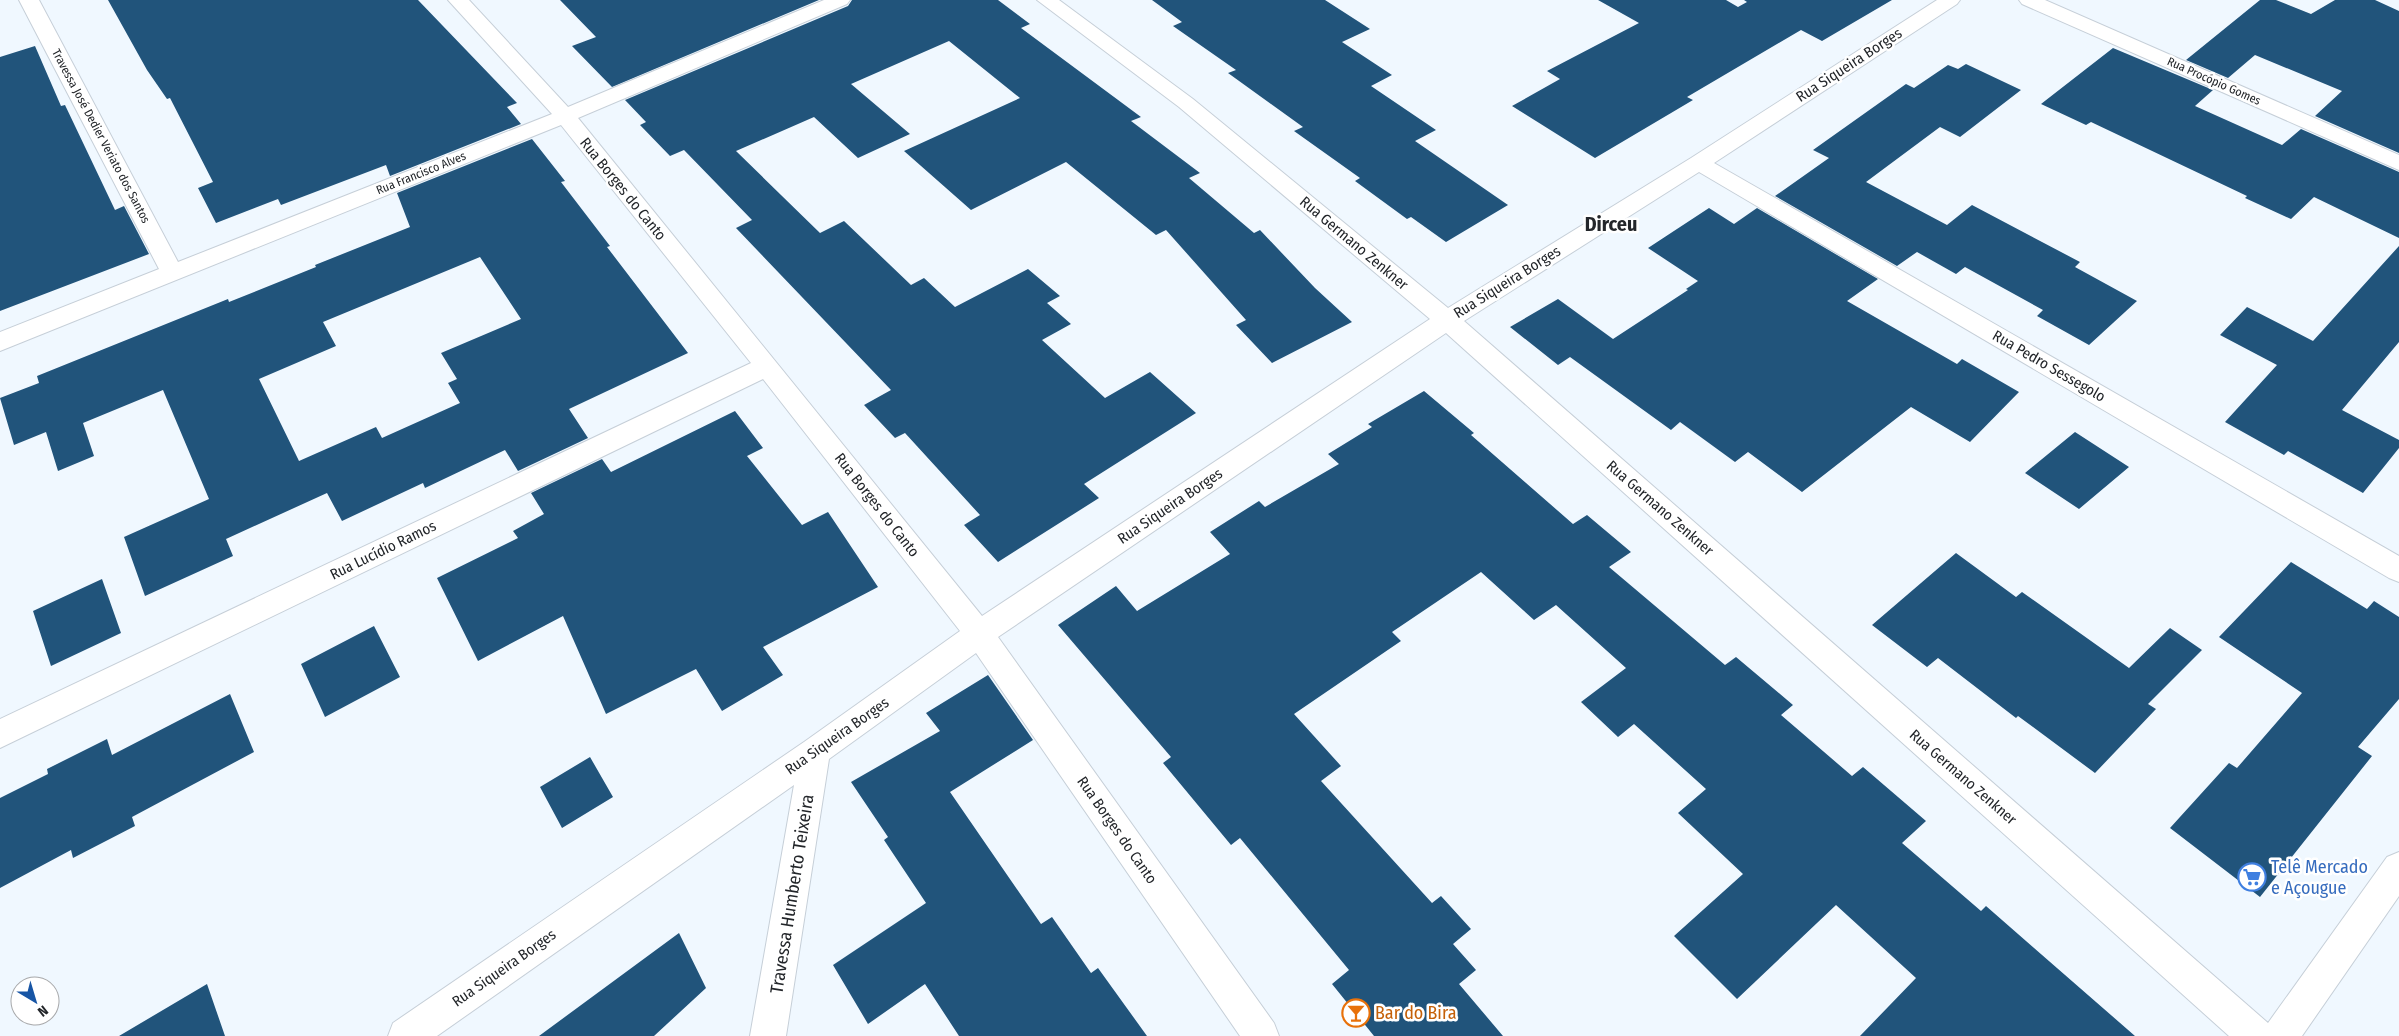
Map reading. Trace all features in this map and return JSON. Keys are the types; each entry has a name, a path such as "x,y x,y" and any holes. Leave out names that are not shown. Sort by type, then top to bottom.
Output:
{"street":[{"name":"Travessa José Dedier Veriato dos Santos","path":"29,0 172,272"},
{"name":"Rua Borges do Canto","path":"458,0 565,116 767,366 979,634 1261,1036"},
{"name":"Rua Francisco Alves","path":"0,342 565,116 840,0"},
{"name":"Rua Germano Zenkner","path":"1047,0 1186,103 1446,320 2256,1036"},
{"name":"Rua Siqueira Borges","path":"406,1036 815,752 979,634 1446,320 1698,163 1950,0"},
{"name":"Rua Procópio Gomes","path":"2029,0 2399,163"},
{"name":"Rua Pedro Sessegolo","path":"1698,163 2399,570"},
{"name":"Rua Lucídio Ramos","path":"0,734 767,366"},
{"name":"Travessa Humberto Teixeira","path":"768,1036 815,752"},
{"path":"2280,1036 2399,868"}],"building":[{"path":"108,0 418,0 517,103 507,107 521,124 390,176 386,165 281,205 278,199 216,223 198,188 213,182 170,98 167,99 147,70"},
{"path":"560,0 819,0 612,87 572,46 596,37"},
{"path":"852,0 998,0 1030,24 1021,28 1141,117 1131,121 1200,173 1189,178 1254,233 1260,230 1315,288 1352,322 1272,363 1236,325 1246,320 1166,230 1156,235 1066,162 971,210 904,151 1020,98 949,41 851,84 910,134 858,158 814,117 736,151 820,233 844,221 911,285 924,278 955,307 1028,269 1060,296 1047,303 1071,324 1042,340 1105,398 1150,372 1196,413 1084,484 1099,498 998,562 964,525 980,515 905,433 895,438 864,405 891,390 736,228 752,220 684,150 670,156 640,125 646,122 625,100 848,6"},
{"path":"1152,0 1325,0 1370,29 1342,42 1392,75 1371,86 1436,130 1415,141 1508,205 1446,242 1411,217 1407,219 1355,181 1360,178 1294,131 1303,127 1228,73 1236,70 1173,26 1182,22"},
{"path":"1598,0 1726,0 1738,7 1747,2 1744,0 1892,0 1822,41 1801,30 1687,97 1693,100 1595,158 1512,106 1560,79 1547,71 1639,23"},
{"path":"2260,0 2276,0 2311,14 2335,0 2375,0 2399,11 2399,153 2315,116 2342,91 2255,55 2228,78 2186,60"},
{"path":"35,46 61,106 65,105 115,210 124,206 149,254 0,311 0,57"},
{"path":"2113,48 2213,90 2195,106 2282,145 2301,129 2399,172 2399,238 2314,197 2291,219 2091,122 2086,125 2041,104"},
{"path":"1966,64 2021,90 1960,137 1940,127 1866,182 1947,225 1972,205 2080,262 2075,267 2137,301 2089,345 2037,316 2043,310 1965,267 1956,274 1917,252 1897,266 1775,196 1829,158 1813,150 1906,84 1914,88 1948,65 1958,69"},
{"path":"532,139 565,181 561,182 610,246 607,247 688,353 569,409 588,438 518,471 505,450 425,488 423,483 342,521 327,493 226,539 233,556 145,596 124,537 209,499 163,390 83,423 94,456 58,471 46,432 14,445 0,398 39,383 37,376 228,299 229,302 410,227 397,193","holes":["480,257 521,319 441,353 457,379 448,383 460,403 382,438 376,427 299,461 259,379 336,346 323,322"]},
{"path":"1709,208 1734,224 1757,208 1878,279 1847,301 1957,364 1962,359 2019,392 1970,442 1911,407 1802,492 1748,452 1735,462 1680,422 1671,430 1570,357 1558,365 1510,327 1558,299 1613,339 1688,290 1686,289 1698,281 1648,248"},
{"path":"2399,246 2399,342 2342,410 2399,440 2399,448 2363,493 2288,451 2284,455 2225,422 2277,365 2220,335 2247,307 2313,341"},
{"path":"1424,391 1474,433 1471,435 1573,524 1587,515 1631,552 1609,567 1725,665 1736,657 1793,705 1781,715 1852,776 1863,767 1926,821 1902,843 1981,911 1986,906 2135,1036 1860,1036 1916,978 1836,905 1737,999 1674,936 1743,874 1678,813 1706,789 1634,724 1618,737 1581,702 1626,668 1556,605 1534,620 1481,572 1392,632 1401,641 1294,714 1341,766 1321,781 1432,903 1441,896 1471,929 1453,944 1476,970 1459,984 1503,1036 1374,1036 1332,984 1349,970 1240,838 1231,845 1163,763 1171,757 1058,625 1116,586 1137,611 1230,554 1210,532 1259,501 1265,507 1339,464 1328,454 1372,427 1368,424"},
{"path":"735,411 763,448 747,456 802,525 828,512 878,587 763,647 783,675 722,711 696,669 606,714 563,616 478,661 437,578 518,538 513,531 544,514 531,493 602,459 611,472"},
{"path":"2075,432 2129,467 2079,509 2025,473"},
{"path":"1956,553 2016,597 2022,592 2129,668 2170,628 2202,650 2148,704 2156,709 2095,773 2018,716 2016,718 1938,658 1927,667 1872,625"},
{"path":"2291,562 2367,609 2374,601 2399,617 2399,699 2358,747 2372,756 2260,897 2170,828 2229,763 2237,768 2302,693 2219,637"},
{"path":"102,579 121,633 51,666 33,611"},
{"path":"374,626 400,677 325,717 301,664"},
{"path":"988,675 1033,740 950,792 1041,924 1052,917 1091,973 1098,968 1147,1036 959,1036 925,984 868,1024 833,965 926,903 884,840 888,837 851,782 940,731 926,713"},
{"path":"230,694 254,752 132,817 135,826 73,858 71,850 0,888 0,798 48,774 47,769 107,739 112,755"},
{"path":"590,757 613,797 562,828 540,787"},
{"path":"679,933 706,988 654,1036 539,1036"},
{"path":"207,984 225,1036 119,1036"}],"place":[{"name":"Telê Mercado e Açougue","path":"2252,877"},
{"name":"Bar do Bira","path":"1356,1013"}],"district":[{"name":"Dirceu","path":"1611,224"}]}
